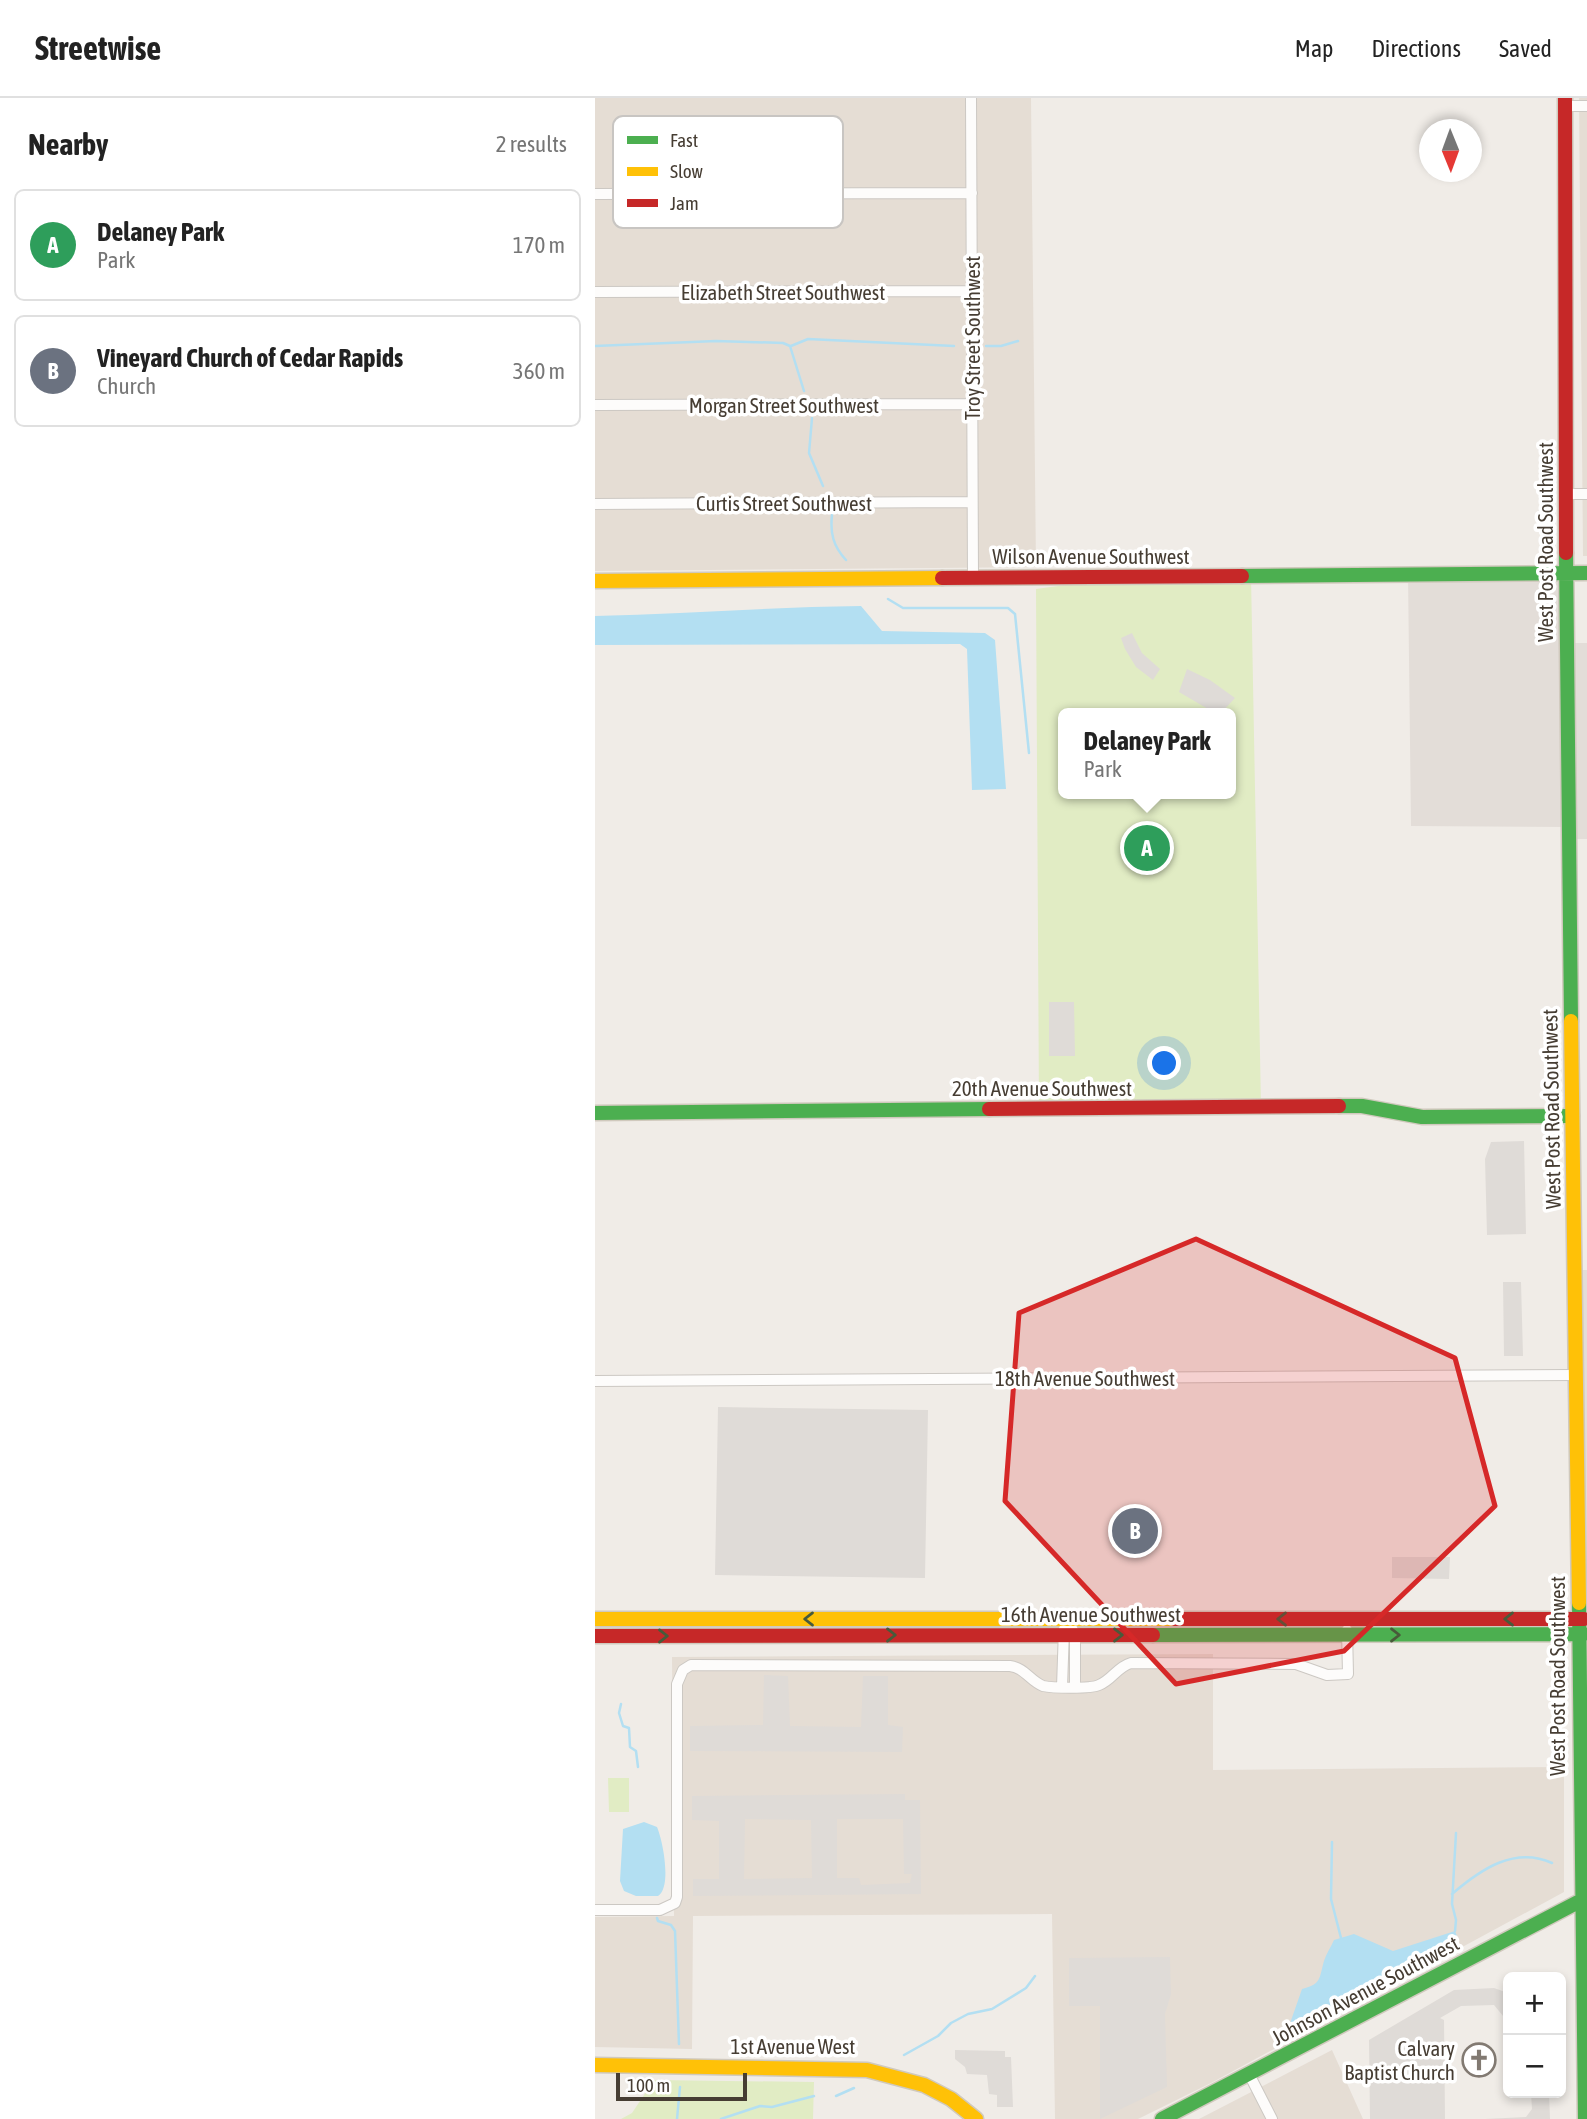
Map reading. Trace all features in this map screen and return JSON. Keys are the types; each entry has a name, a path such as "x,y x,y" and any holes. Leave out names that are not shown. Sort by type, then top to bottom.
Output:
{"street":[{"name":"Troy Street Southwest","path":"971,98 972,578"},
{"path":"1565,102 1587,106"},
{"name":"West Post Road Southwest","path":"1565,102 1565,494 1575,1375 1582,1619 1585,2119"},
{"path":"843,193 972,193"},
{"path":"595,194 613,194"},
{"name":"Elizabeth Street Southwest","path":"595,292 972,291"},
{"name":"Morgan Street Southwest","path":"595,405 972,404"},
{"path":"1565,494 1587,494"},
{"name":"Curtis Street Southwest","path":"595,503 972,502"},
{"name":"Wilson Avenue Southwest","path":"595,581 1587,573"},
{"name":"20th Avenue Southwest","path":"595,1113 1362,1106 1423,1117 1572,1116"},
{"name":"18th Avenue Southwest","path":"595,1381 1575,1375"},
{"name":"16th Avenue Southwest","path":"595,1619 1582,1619"},
{"path":"1062,1687 1068,1619"},
{"path":"595,1910 660,1910 675,1903 677,1684 683,1670 691,1665 1010,1666 1019,1667 1046,1687 1098,1686 1122,1665 1131,1663 1296,1664 1327,1675 1348,1674 1347,1619"},
{"name":"16th Avenue Southwest","path":"595,1636 1582,1634"},
{"path":"1068,1635 1075,1687"},
{"name":"Johnson Avenue Southwest","path":"1162,2119 1584,1898"},
{"name":"1st Avenue West","path":"595,2065 877,2069 924,2084 950,2098 977,2119"},
{"path":"1249,2074 1272,2119"}],"highlighted area":[{"path":"1196,1239 1455,1358 1495,1506 1344,1651 1176,1684 1005,1501 1019,1313"}],"shaded area":[{"path":"595,98 1031,98 1036,567 595,571"},
{"path":"1579,98 1587,98 1587,556 1583,556"},
{"path":"1408,574 1566,574 1567,643 1587,643 1587,839 1569,839 1568,827 1411,826"},
{"path":"1132,633 1142,653 1160,669 1153,680 1136,667 1125,649 1121,638"},
{"path":"1187,669 1210,680 1235,698 1226,708 1206,708 1179,692"},
{"path":"1049,1002 1074,1002 1075,1056 1049,1056"},
{"path":"1524,1141 1526,1234 1487,1235 1485,1159 1491,1142"},
{"path":"1574,1270 1587,1270 1587,1634 1578,1634"},
{"path":"1503,1282 1521,1282 1523,1356 1504,1356"},
{"path":"718,1407 928,1410 925,1578 715,1575"},
{"path":"1392,1557 1450,1557 1449,1579 1392,1578"},
{"path":"1213,1654 1213,1770 1564,1767 1564,1892 1213,2082 1138,2119 1055,2119 1052,1914 693,1916 692,2049 595,2047 595,1917 674,1916 672,1657"},
{"path":"764,1675 788,1676 790,1726 861,1727 863,1676 888,1676 888,1725 903,1727 902,1752 690,1751 690,1726 763,1725"},
{"path":"905,1794 905,1800 920,1800 921,1894 693,1896 693,1879 719,1879 719,1821 692,1820 692,1796","holes":["745,1819 811,1820 812,1878 744,1879","837,1819 903,1819 904,1874 912,1874 910,1883 861,1885 859,1878 837,1878"]},
{"path":"1170,1957 1171,1994 1165,2014 1167,2087 1100,2119 1100,2006 1069,2006 1069,1958"},
{"path":"1494,1988 1503,1991 1503,2016 1494,2005 1461,2006 1440,2018 1444,2020 1445,2119 1370,2119 1369,2040 1454,1990"},
{"path":"955,2050 1005,2051 1005,2057 1011,2057 1013,2107 997,2107 997,2095 989,2094 987,2075 967,2074 965,2067 955,2059"},
{"path":"1332,2050 1363,2119 1199,2119"},
{"path":"1531,2098 1549,2098 1550,2119 1485,2119 1526,2117 1532,2109"}],"green space":[{"path":"1251,576 1261,1107 1039,1109 1036,589 1124,577"},
{"path":"608,1778 629,1778 629,1812 609,1812"},
{"path":"654,2080 814,2082 813,2119 621,2119 632,2113"}],"water":[{"path":"861,606 882,631 985,633 995,640 1006,789 972,790 967,649 960,644 595,645 595,616"},
{"path":"644,1822 657,1827 662,1842 665,1883 658,1896 636,1896 624,1891 620,1881 623,1829"},
{"path":"1455,1931 1458,1939 1295,2034 1287,2032 1302,1989 1319,1980 1325,1958 1334,1940 1354,1934 1393,1951"}],"waterway":[{"path":"791,346 808,339 954,346"},
{"path":"595,346 716,341 783,343 790,346 804,391"},
{"path":"986,346 1001,346 1018,341"},
{"path":"812,418 809,453 823,486"},
{"path":"832,515 833,539 846,560"},
{"path":"888,599 903,608 1008,608 1015,614 1029,753"},
{"path":"621,1704 619,1713 623,1726 629,1728 630,1747 636,1751 638,1767"},
{"path":"1455,1931 1456,1920 1452,1904 1456,1833"},
{"path":"1332,1842 1331,1899 1341,1938"},
{"path":"1452,1894 1475,1876 1499,1863 1525,1857 1552,1863"},
{"path":"657,1918 658,1921 671,1925 675,1931 679,2044"},
{"path":"904,2055 938,2036 951,2023 968,2014 992,2009 1026,1988 1035,1976"},
{"path":"677,2119 680,2087"},
{"path":"836,2096 854,2088"},
{"path":"721,2119 760,2106 772,2107 814,2096"}],"traffic: fast":[{"path":"1566,553 1571,1021"},
{"path":"1242,576 1587,573"},
{"path":"1339,1106 1362,1106 1422,1117 1572,1116"},
{"path":"595,1113 989,1109"},
{"path":"1579,1603 1585,2119"},
{"path":"1153,1635 1584,1634"},
{"path":"1162,2119 1582,1900"}],"traffic: slow":[{"path":"595,581 942,578"},
{"path":"1571,1021 1579,1603"},
{"path":"595,1619 1174,1619"},
{"path":"595,2065 867,2070 924,2085 951,2099 976,2119"}],"traffic: jam":[{"path":"1565,98 1566,553"},
{"path":"942,578 1242,576"},
{"path":"989,1109 1339,1106"},
{"path":"1174,1619 1584,1619"},
{"path":"595,1636 1153,1635"}],"place":[{"name":"Delaney Park","path":"1147,848"},
{"name":"Vineyard Church of Cedar Rapids","path":"1135,1531"},
{"name":"Calvary Baptist Church","path":"1479,2060"}]}
